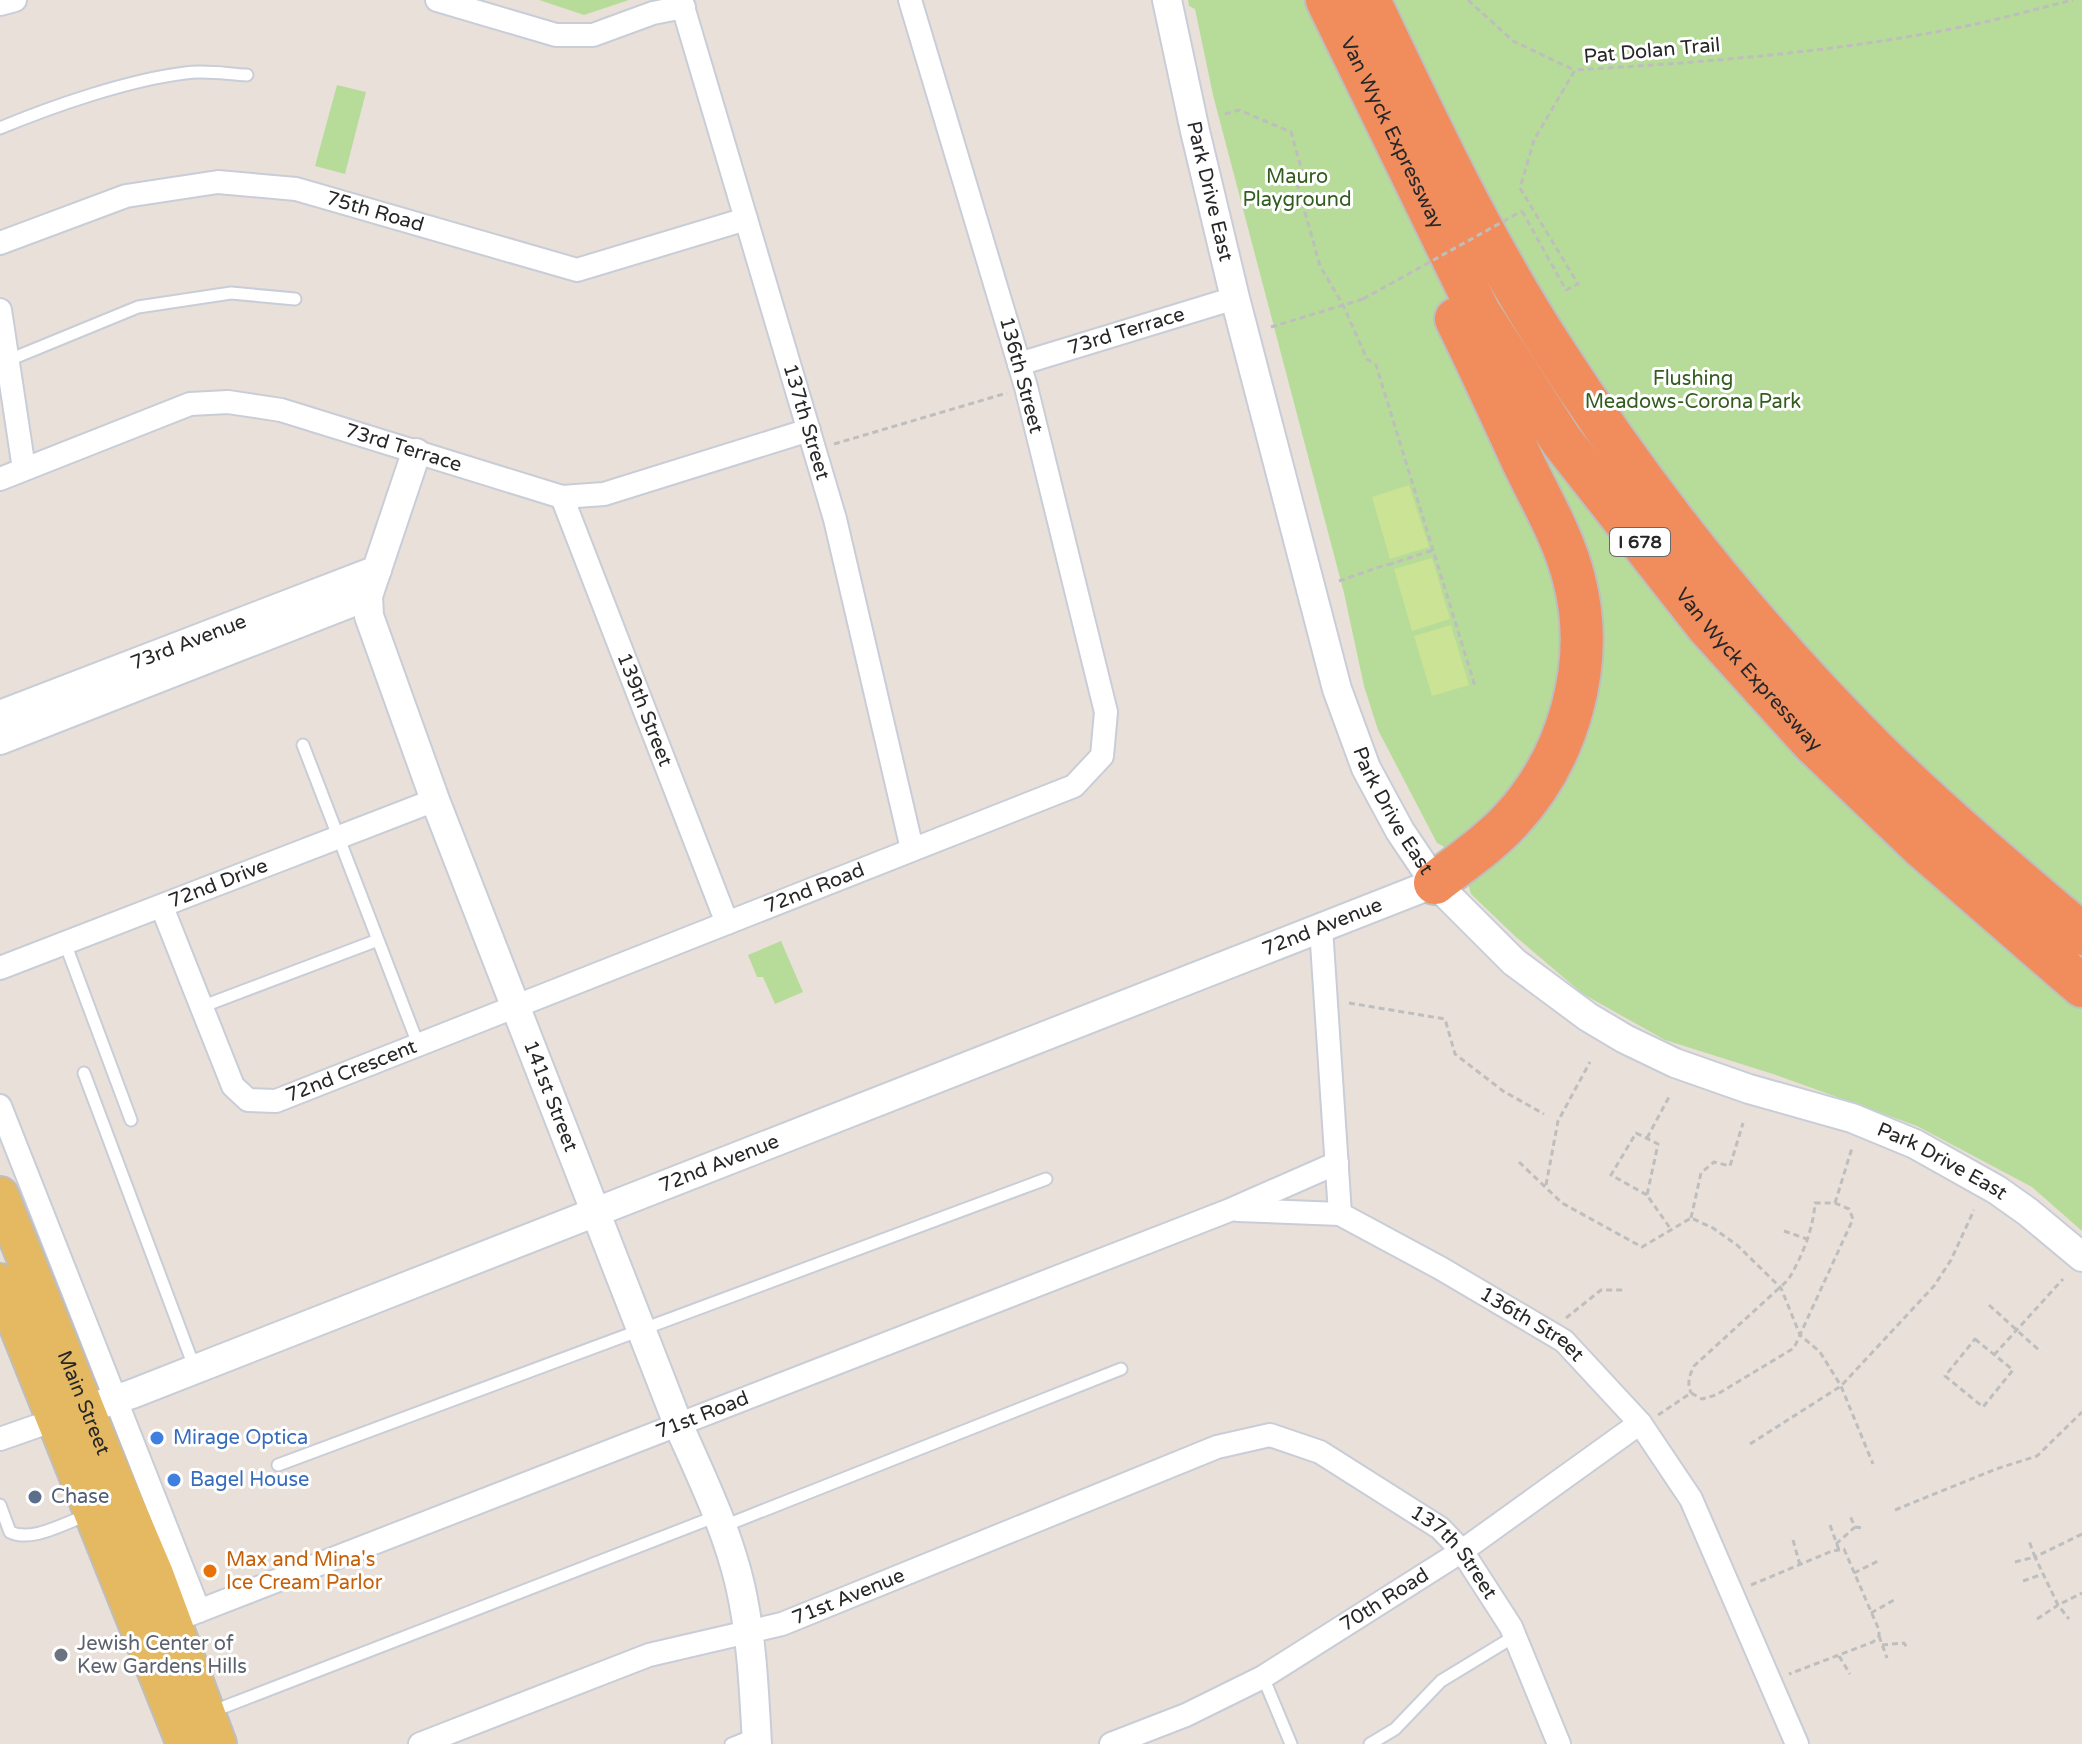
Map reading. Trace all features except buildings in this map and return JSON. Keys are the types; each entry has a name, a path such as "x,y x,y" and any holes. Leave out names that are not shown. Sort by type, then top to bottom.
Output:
{"highway":[{"path":"1304,0 1557,533 1574,578 1582,622 1576,693 1559,746 1546,772 1509,822 1435,883"},
{"name":"Van Wyck Expressway","path":"1327,0 1479,312 1561,440 1676,588 1803,733 1932,857 2082,986"},
{"name":"Van Wyck Expressway","path":"1369,0 1476,218 1550,345 1616,445 1674,523 1746,612 1875,750 1987,853 2082,934"}],"main road":[{"name":"Main Street","path":"0,1195 86,1409 186,1616 212,1729"},
{"name":"Main Street","path":"0,1282 86,1409 94,1513 185,1744"}],"street":[{"path":"0,4 15,0"},
{"path":"437,0 556,35 593,35 682,4"},
{"name":"136th Street","path":"910,0 1019,364 1106,712 1102,756"},
{"name":"Park Drive East","path":"1167,0 1235,298 1337,689 1366,768 1400,831 1435,883 1481,931 1534,978 1625,1039 1675,1063 1749,1089 1852,1118 1915,1144 1997,1190 2082,1257"},
{"name":"137th Street","path":"682,4 835,519 912,849"},
{"name":"75th Road","path":"0,243 126,196 218,182 296,189 577,270 746,219"},
{"name":"73rd Terrace","path":"1019,364 1235,298"},
{"path":"0,310 4,362 24,469"},
{"name":"73rd Terrace","path":"0,479 190,404 228,402 281,410 562,497 604,494 809,430"},
{"name":"141st Street","path":"416,453 373,583 369,616 435,800 678,1424 720,1521 740,1582 749,1632 748,1741"},
{"name":"139th Street","path":"562,497 727,923"},
{"name":"73rd Avenue","path":"0,715 373,583"},
{"name":"73rd Avenue","path":"0,740 373,583"},
{"name":"72nd Road","path":"515,1006 1074,786 1102,756"},
{"name":"72nd Drive","path":"0,968 435,800"},
{"name":"72nd Avenue","path":"0,1439 195,1369 1435,883"},
{"name":"72nd Crescent","path":"162,907 233,1086 248,1100 276,1101 515,1006"},
{"path":"1321,928 1340,1214"},
{"name":"Main Street","path":"0,1106 86,1409"},
{"name":"71st Road","path":"186,1616 1230,1210 1337,1163"},
{"name":"71st Road","path":"1230,1210 1340,1214"},
{"name":"136th Street","path":"1340,1214 1442,1269 1564,1341 1642,1426 1691,1499 1797,1744"},
{"name":"70th Road","path":"1111,1744 1186,1715 1263,1677 1462,1551 1642,1426"},
{"name":"137th Street","path":"1270,1435 1320,1452 1440,1528 1462,1551 1515,1636 1559,1744"},
{"name":"71st Avenue","path":"420,1744 649,1655 782,1624 1217,1447 1270,1435"}],"lane":[{"path":"0,128 42,111 186,73 247,75"},
{"path":"4,362 138,307 231,293 295,299"},
{"path":"303,745 418,1044"},
{"path":"201,1007 378,940"},
{"path":"65,943 131,1120"},
{"path":"84,1073 195,1369"},
{"path":"278,1465 1046,1179"},
{"path":"212,1729 720,1521 1121,1369"},
{"path":"0,1505 10,1532 18,1536 31,1535 94,1513"},
{"path":"1370,1744 1395,1729 1441,1681 1515,1636"},
{"path":"1263,1677 1291,1744"}],"path":[{"path":"1468,0 1513,41 1575,70"},
{"name":"Pat Dolan Trail","path":"1343,305 1363,299 1522,211 1566,290 1578,284 1520,188 1534,140 1575,70 1673,65 1876,42 1972,25 2073,0"},
{"path":"1225,114 1239,110 1291,132 1304,178 1296,180 1320,266 1343,305 1367,359 1376,365 1475,686"},
{"path":"1271,327 1343,305"},
{"path":"834,444 1007,393"},
{"path":"1339,581 1433,550"},
{"path":"1349,1003 1445,1019 1455,1054 1503,1091 1544,1114"},
{"path":"1546,1187 1558,1121 1590,1062"},
{"path":"1647,1138 1670,1095"},
{"path":"1519,1162 1562,1203 1642,1247 1691,1218 1701,1173 1714,1162 1730,1166 1743,1123"},
{"path":"1647,1195 1658,1144 1636,1133 1611,1175 1647,1195 1672,1231"},
{"path":"1835,1203 1852,1148"},
{"path":"1815,1203 1835,1203 1849,1209 1853,1219 1794,1348 1728,1389 1702,1399 1691,1393 1689,1375 1694,1366 1781,1288 1797,1265 1815,1203"},
{"path":"1750,1444 1841,1386 1934,1286 1951,1260 1974,1210"},
{"path":"1691,1218 1713,1228 1737,1245 1781,1288 1800,1335 1820,1352 1841,1386 1873,1464"},
{"path":"1784,1231 1807,1239"},
{"path":"1994,1355 2063,1279"},
{"path":"1564,1321 1601,1290 1623,1290"},
{"path":"1989,1305 2041,1352"},
{"path":"1975,1339 1994,1355 2013,1370 1983,1407 1945,1376 1975,1339"},
{"path":"1642,1426 1691,1393"},
{"path":"1895,1510 2037,1456 2082,1412"},
{"path":"1850,1516 1855,1527"},
{"path":"1830,1525 1839,1550"},
{"path":"1836,1544 1855,1527 1864,1528"},
{"path":"2015,1562 2035,1557 2082,1534"},
{"path":"1793,1540 1800,1565"},
{"path":"2029,1541 2058,1605 2069,1619"},
{"path":"1751,1585 1844,1549 1887,1658"},
{"path":"1854,1573 1878,1561"},
{"path":"2023,1581 2043,1574"},
{"path":"2037,1619 2082,1593"},
{"path":"1871,1613 1894,1600"},
{"path":"1789,1674 1873,1642 1879,1636"},
{"path":"1905,1636 1904,1643 1908,1649"},
{"path":"1882,1645 1904,1643"},
{"path":"1839,1656 1850,1674"}],"green space":[{"path":"539,0 629,0 584,15"},
{"name":"Flushing Meadows-Corona Park","path":"1188,0 2082,0 2082,1231 2032,1187 1917,1126 1773,1074 1665,1040 1583,994 1471,894 1467,880 1456,869 1443,846 1437,843 1378,730 1364,686 1344,593 1213,95 1195,9 1189,6"},
{"path":"337,85 366,92 345,174 315,166"},
{"path":"1409,485 1429,547 1390,559 1372,497"},
{"path":"1432,558 1450,619 1412,631 1394,569"},
{"path":"1451,625 1469,685 1432,696 1414,636"},
{"path":"781,941 803,992 775,1004 763,977 757,977 748,955"}],"place":[{"name":"Mirage Optica","path":"157,1438"},
{"name":"Bagel House","path":"174,1480"},
{"name":"Chase","path":"35,1497"},
{"name":"Max and Mina's Ice Cream Parlor","path":"210,1571"},
{"name":"Jewish Center of Kew Gardens Hills","path":"61,1655"}],"park label":[{"name":"Mauro Playground","path":"1297,188"}]}
